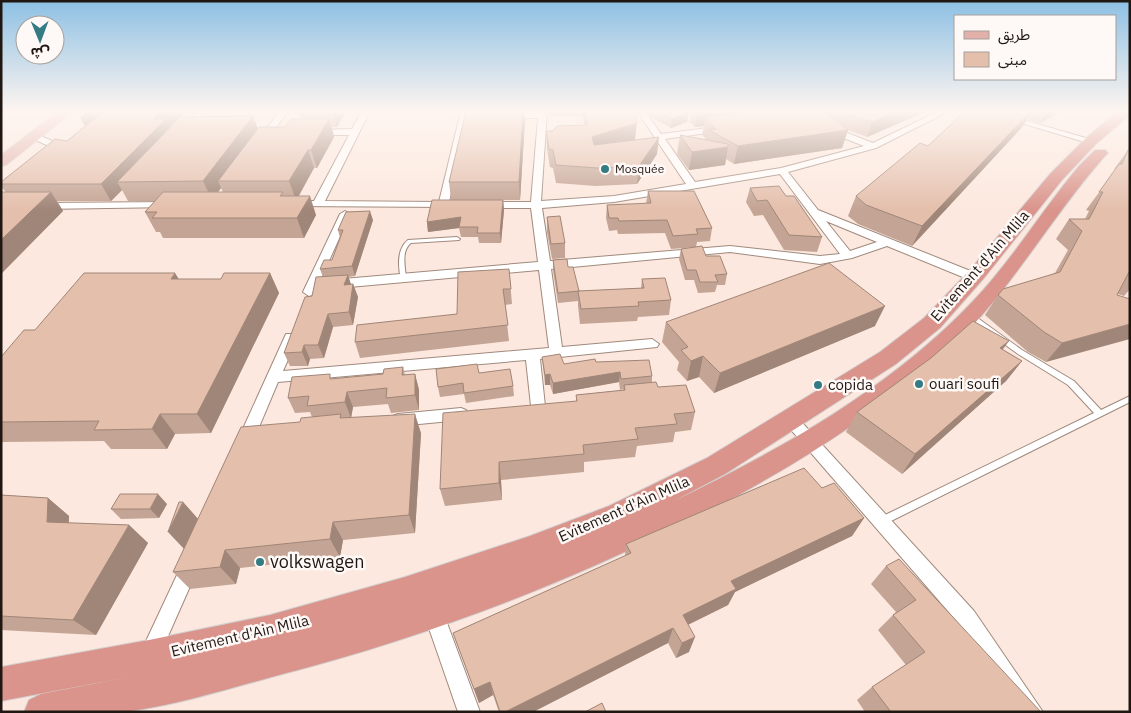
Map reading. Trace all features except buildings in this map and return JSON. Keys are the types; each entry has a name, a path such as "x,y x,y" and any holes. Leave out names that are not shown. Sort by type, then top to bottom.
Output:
{"highway":[{"name":"Evitement d'Ain Mlila","path":"42,712 100,706 142,676 270,631 405,592 530,550 619,515 716,466 888,358 932,322 974,277 1056,177 1087,144"},
{"name":"Evitement d'Ain Mlila","path":"1,684 142,676 268,662 518,583 616,543 688,508 812,441 857,412 918,363 970,316 990,295 1073,182 1110,144"}],"main road":[{"path":"1,162 23,144"}],"street":[{"path":"52,144 73,154"},
{"path":"257,148 261,144"},
{"path":"318,204 349,144"},
{"path":"443,205 460,144"},
{"path":"541,144 536,205 546,266 556,351"},
{"path":"665,144 693,188"},
{"path":"870,144 874,146"},
{"path":"281,204 536,205 614,199 693,188 782,171 877,144"},
{"path":"782,171 848,256"},
{"path":"30,206 119,202 180,205"},
{"path":"304,304 350,204"},
{"path":"814,212 974,277"},
{"path":"312,286 730,250 820,260 848,256 886,242"},
{"path":"240,454 297,323"},
{"path":"274,377 652,344"},
{"path":"519,408 543,405 532,353"},
{"path":"384,422 480,412"},
{"path":"791,420 812,441 966,618 1032,712"},
{"path":"248,436 267,434"},
{"path":"142,676 196,551"},
{"path":"433,611 469,712"}],"lane":[{"path":"403,278 403,250 405,244 410,241 457,239"},
{"path":"970,316 1020,352 1070,383 1099,413"},
{"path":"881,521 1130,399"}],"place":[{"name":"Mosquée","path":"605,169"},
{"name":"ouari soufi","path":"919,384"},
{"name":"copida","path":"818,385"},
{"name":"volkswagen","path":"260,562"}]}
